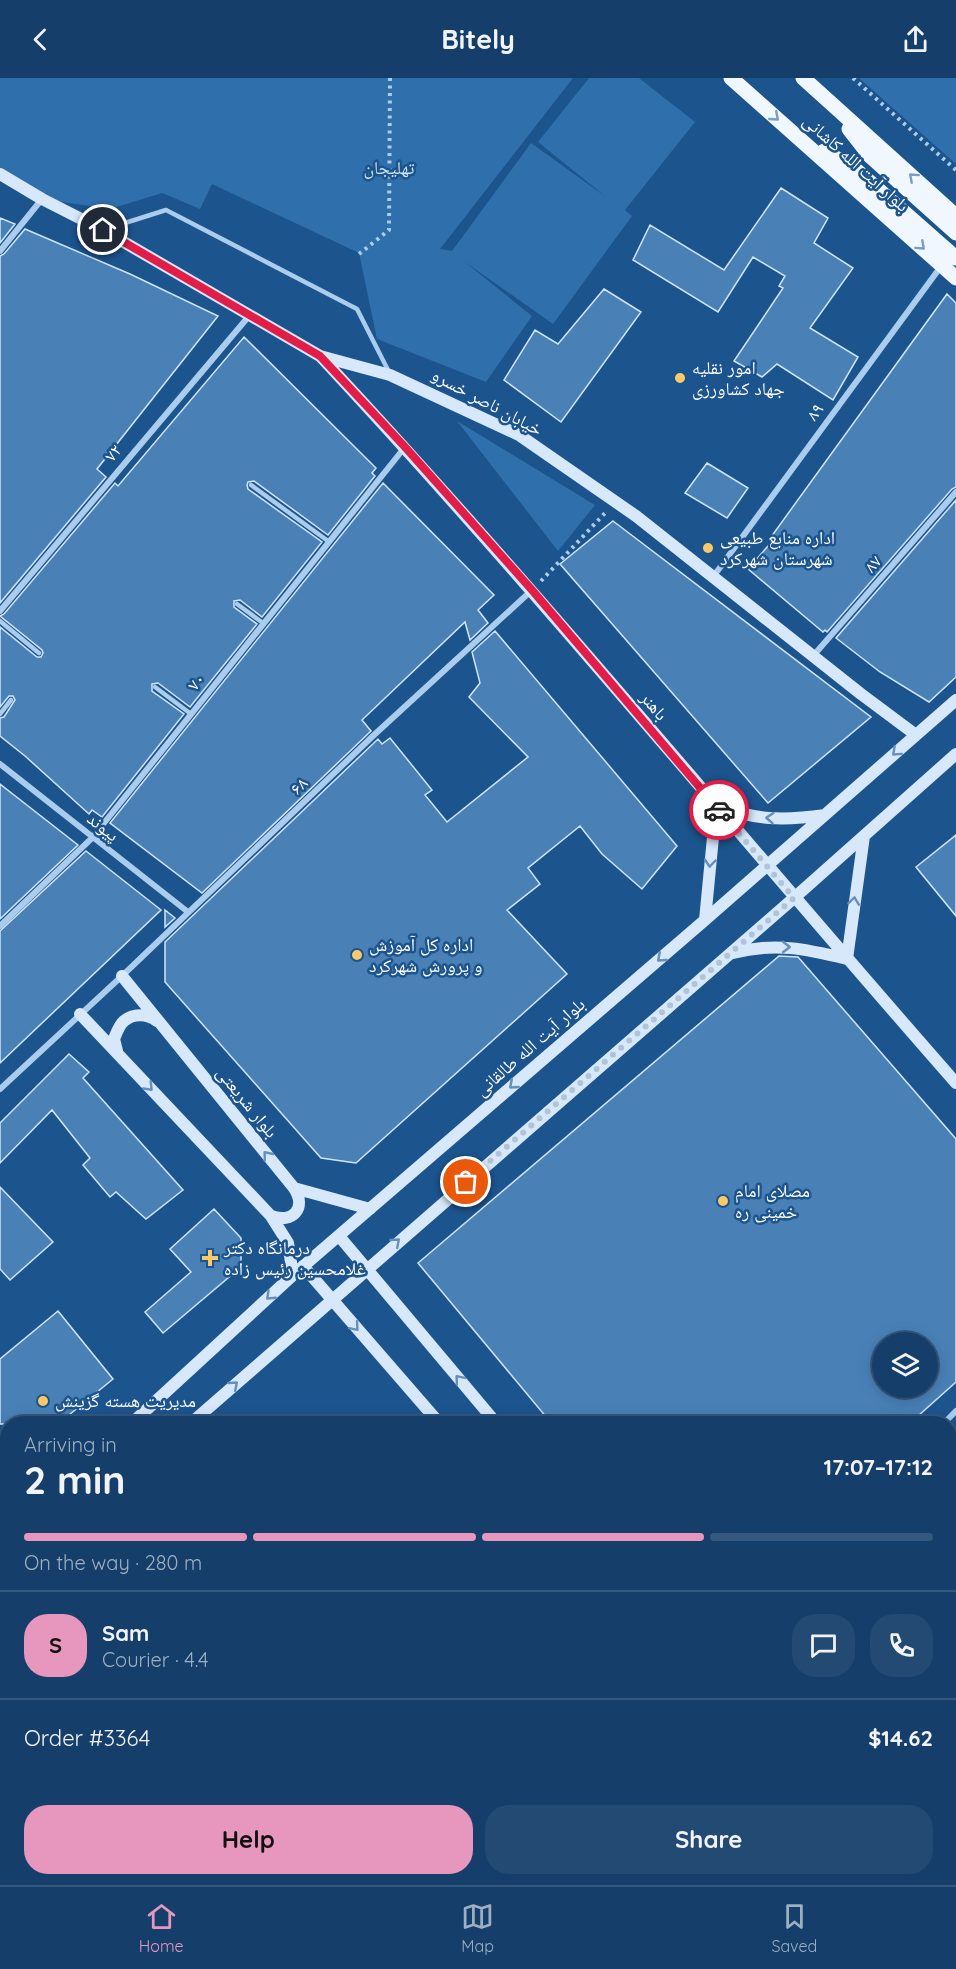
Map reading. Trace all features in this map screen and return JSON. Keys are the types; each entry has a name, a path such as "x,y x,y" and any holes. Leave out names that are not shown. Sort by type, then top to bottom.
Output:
{"main road":[{"name":"بلوار آیت الله کاشانی","path":"731,78 795,135 949,262 956,278"},
{"name":"بلوار آیت الله کاشانی","path":"803,78 956,216"},
{"path":"825,98 870,156 956,233"},
{"name":"خیابان ناصر خسرو","path":"0,174 42,199 103,230 320,356 390,375 519,435 616,502 916,735"},
{"name":"باهنر","path":"320,356 405,447 532,590 794,898 956,1083"},
{"name":"بلوار آیت الله طالقانی","path":"140,1416 292,1275 705,920 956,700"},
{"path":"199,1416 366,1268 954,759"},
{"path":"705,920 716,806 745,816 769,819 795,819 826,814"},
{"path":"728,955 752,948 788,946 847,959 864,836"},
{"name":"بلوار شریعتی","path":"122,976 294,1188"},
{"path":"80,1014 271,1216 288,1243 292,1275"},
{"path":"122,1059 114,1048 114,1039 123,1022 136,1016 149,1016 160,1024"},
{"path":"294,1188 370,1209"},
{"path":"271,1216 280,1219 289,1218 296,1212 300,1204 299,1195 294,1188"},
{"path":"339,1236 490,1416"},
{"path":"303,1266 433,1416"}],"street":[{"path":"0,251 42,199"},
{"name":"۸۹","path":"713,577 949,262"},
{"name":"۷۲","path":"0,611 250,315"},
{"name":"۷۰","path":"0,926 92,838 405,447"},
{"name":"۸۷","path":"813,656 956,492"},
{"name":"۶۸","path":"0,1089 374,735 532,590"},
{"name":"پیوند","path":"0,764 188,912"}],"lane":[{"path":"103,230 166,210 357,309 390,375"},
{"path":"251,485 328,541"},
{"path":"237,604 263,623"},
{"path":"0,621 39,653"},
{"path":"155,687 191,714"},
{"path":"0,714 11,700"}],"path":[{"path":"359,254 389,230 390,78"},
{"path":"854,78 956,170"},
{"path":"532,590 616,502"}],"green space":[{"name":"تهلیجان","path":"0,78 573,78 440,249 452,251 531,143 606,197 538,142 589,78 639,78 695,122 625,210 632,216 553,324 465,262 532,316 486,382 377,339 359,253 212,184 200,209 162,193 110,209 42,199 0,173"},
{"path":"859,78 956,78 956,164"},
{"path":"457,421 595,505 558,551"}],"building":[{"path":"781,188 828,218 814,243 853,268 810,328 858,357 833,400 777,364 762,377 734,361 783,288 779,286 785,276 753,257 718,312 633,260 650,225 724,270"},
{"path":"0,218 15,224 0,243"},
{"path":"25,229 130,274 218,316 97,469 106,477 0,603 0,256"},
{"path":"604,289 641,312 561,422 504,380 535,330 558,344"},
{"path":"947,294 956,303 956,487 827,632 825,630 823,632 748,569 774,539 771,537"},
{"path":"244,337 376,468 372,473 375,476 328,535 254,481 248,482 248,489 322,542 262,617 240,600 234,601 234,607 257,624 190,707 158,683 152,684 152,691 184,714 102,817 92,810 89,814 0,736 0,718 4,717 15,700 13,696 9,696 0,707 0,627 37,657 41,657 43,653 0,616 115,483 118,486"},
{"path":"707,463 748,488 727,518 685,493"},
{"path":"383,483 494,595 478,610 488,623 470,640 465,622 362,720 371,731 202,893 110,823"},
{"path":"956,500 956,677 929,702 880,672 836,638"},
{"path":"613,521 871,717 768,803 560,564"},
{"name":"اداره کل آموزش و پرورش شهرکرد","path":"495,631 677,846 642,889 602,854 580,826 528,868 540,884 507,910 567,974 356,1163 321,1158 165,982 165,942 378,739 382,744 390,738 432,790 425,795 447,822 528,757 469,697 480,683 472,652"},
{"path":"0,784 78,845 0,919"},
{"path":"956,835 956,916 916,867"},
{"path":"86,851 161,910 0,1063 0,931"},
{"path":"165,910 175,918 165,927"},
{"name":"مصلای امام خمینی ره","path":"779,956 798,957 956,1139 956,1382 918,1416 545,1416 418,1263"},
{"path":"69,1054 89,1072 83,1078 183,1190 146,1219 116,1192 110,1197 83,1165 90,1158 52,1110 0,1163 0,1123"},
{"path":"0,1187 53,1242 10,1280 0,1269"},
{"name":"درمانگاه دکتر غلامحسین رئیس زاده","path":"214,1209 241,1238 241,1267 163,1333 145,1312 191,1272 170,1249"},
{"name":"مدیریت هسته گزینش","path":"58,1311 113,1379 68,1416 0,1416 0,1359"}],"way so far":[{"path":"466,1182 794,898 719,810"}],"place":[{"name":"امور نقلیه جهاد کشاورزی","path":"680,378"},
{"name":"اداره منابع طبیعی شهرستان شهرکرد","path":"708,548"},
{"name":"اداره کل آموزش و پرورش شهرکرد","path":"357,955"},
{"name":"مصلای امام خمینی ره","path":"723,1201"},
{"name":"درمانگاه دکتر غلامحسین رئیس زاده","path":"210,1258"},
{"name":"مدیریت هسته گزینش","path":"43,1401"}],"route":[{"path":"103,230 320,356 405,447 532,590 719,810"}]}
